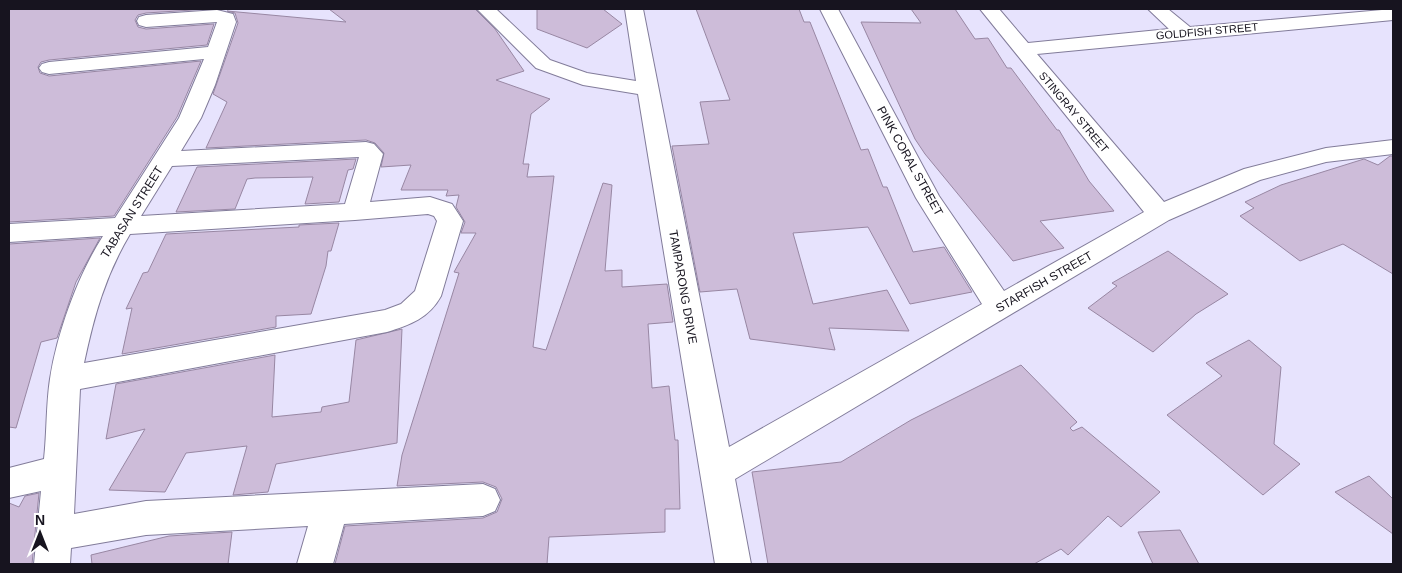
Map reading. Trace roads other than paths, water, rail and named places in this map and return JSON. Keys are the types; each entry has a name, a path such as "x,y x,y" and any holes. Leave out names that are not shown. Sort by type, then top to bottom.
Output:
{"street":[{"path":"486,9 543,64 583,79 649,89"},
{"name":"TAMPARONG DRIVE","path":"634,9 733,564"},
{"name":"PINK CORAL STREET","path":"830,9 928,198 1000,308"},
{"name":"STINGRAY STREET","path":"989,9 1160,214"},
{"path":"1157,9 1185,33"},
{"path":"1309,9 1325,20"},
{"name":"GOLDFISH STREET","path":"1022,48 1393,14"},
{"name":"TABASAN STREET","path":"54,549 65,380 80,312 102,257 190,118 205,85 227,22 226,18 217,16 146,21"},
{"path":"49,68 217,52"},
{"name":"STARFISH STREET","path":"716,472 1160,214 1252,174 1326,156 1393,147"},
{"path":"165,159 366,149 371,154 355,212"},
{"path":"9,233 355,212 430,205 443,210 450,221 427,296 411,312 387,322 65,380"},
{"path":"9,483 59,471"},
{"path":"54,549 146,518 483,500"},
{"path":"315,564 330,509"}]}
